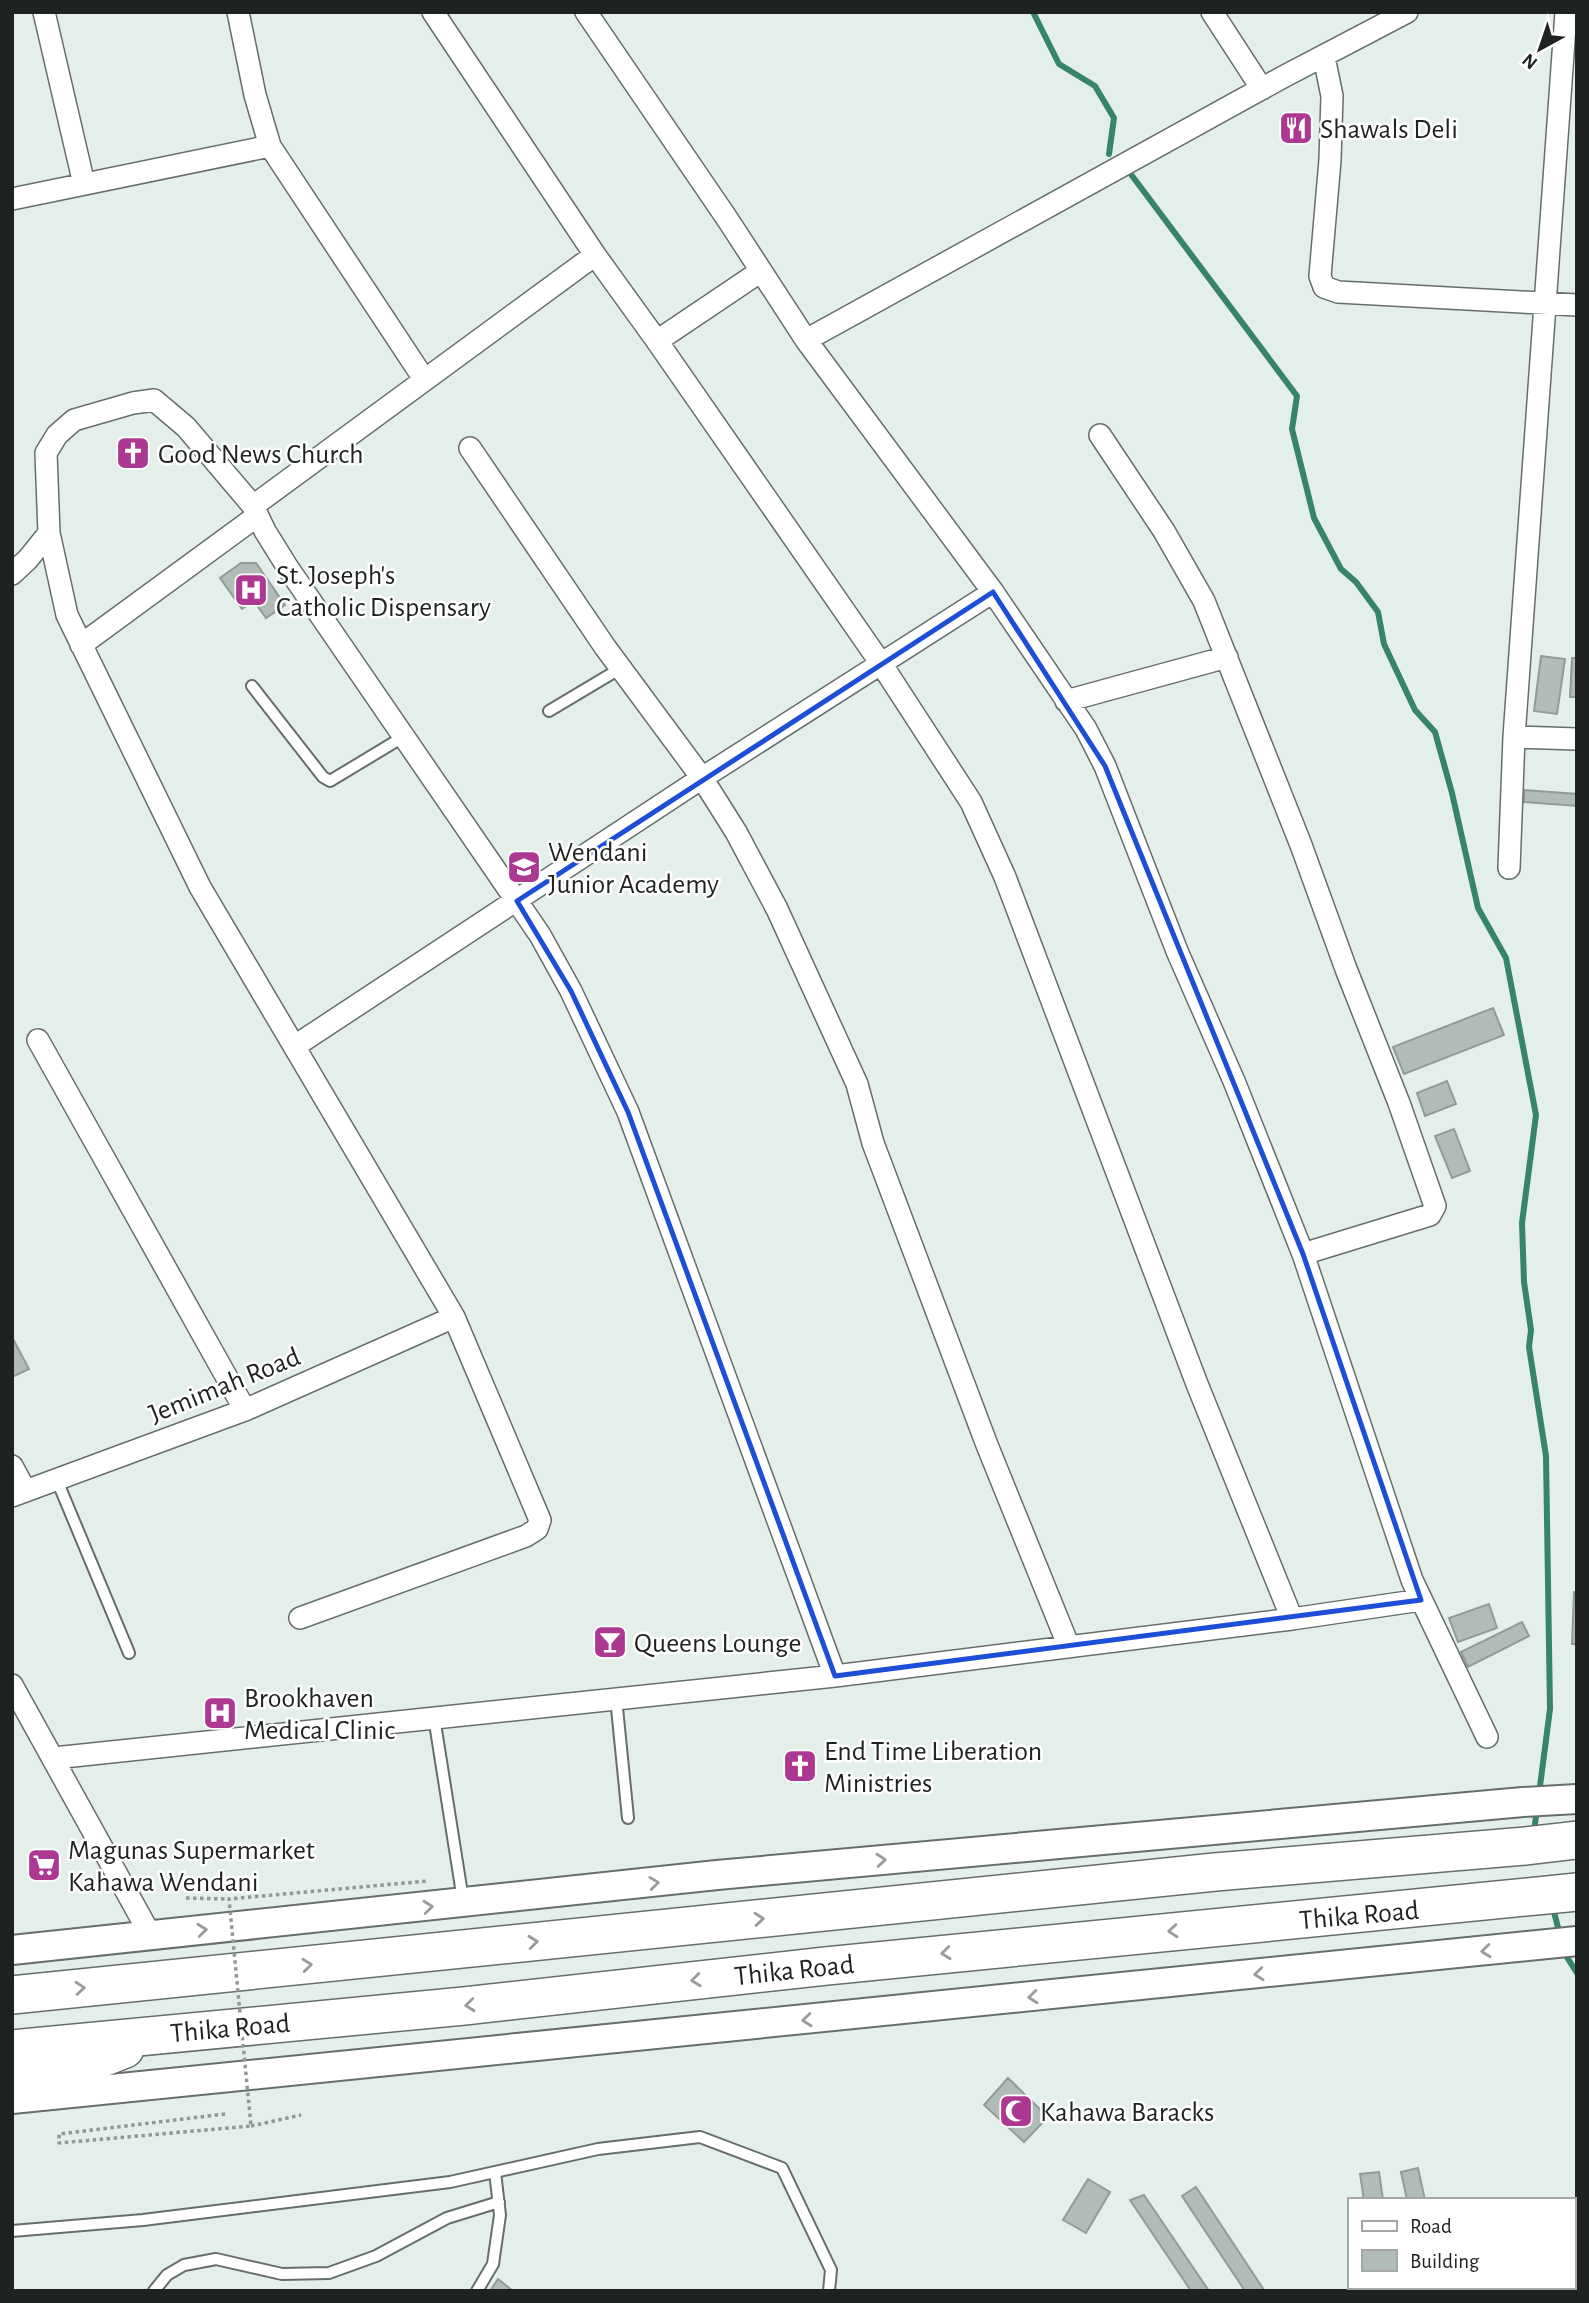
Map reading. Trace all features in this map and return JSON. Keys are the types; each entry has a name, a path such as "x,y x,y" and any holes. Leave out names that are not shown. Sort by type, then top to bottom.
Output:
{"highway":[{"name":"Thika Road","path":"12,1995 1215,1872 1577,1840"},
{"name":"Thika Road","path":"12,2049 464,2006 1052,1942 1577,1892"},
{"path":"12,2081 67,2072 165,2033"}],"main road":[{"path":"12,1950 865,1861 1577,1799"},
{"name":"Thika Road","path":"12,2099 1565,1943"}],"street":[{"path":"44,12 84,184"},
{"path":"238,12 255,96 270,146 424,379"},
{"path":"433,12 595,255 882,665 971,802 986,831 1197,1384 1293,1619"},
{"path":"586,12 806,341 993,592 1086,729 1105,766 1177,951 1234,1081 1303,1255 1421,1600 1487,1737"},
{"path":"1212,12 1262,89"},
{"path":"806,341 1407,12"},
{"path":"1509,869 1514,737 1566,12"},
{"path":"1324,57 1332,96 1320,276 1325,287 1338,292 1544,301 1577,305"},
{"path":"12,199 270,146"},
{"path":"81,645 424,379 595,255"},
{"path":"657,341 761,271"},
{"path":"300,1618 526,1536 537,1529 540,1520 454,1317 200,887 68,615 49,533 46,453 57,435 74,420 153,400 186,427 255,511 288,568 540,935 571,991 628,1112 835,1676"},
{"path":"1100,435 1164,531 1204,601 1399,1103 1435,1206 1430,1215 1303,1255"},
{"path":"470,448 621,668 702,778 736,832 777,909 858,1084 873,1143 987,1445 1069,1647"},
{"path":"12,574 49,533"},
{"path":"295,1046 702,778 993,592"},
{"path":"1066,701 1227,657"},
{"path":"1514,737 1577,739"},
{"path":"38,1040 245,1410"},
{"name":"Jemimah Road","path":"19,1493 245,1410 454,1317"},
{"path":"12,1466 19,1493"},
{"path":"54,1758 835,1676 1293,1619 1421,1600"},
{"path":"12,1685 151,1936"}],"lane":[{"path":"549,711 621,668"},
{"path":"252,686 323,776 330,781 403,737"},
{"path":"56,1478 129,1653"},
{"path":"616,1698 628,1818"},
{"path":"434,1717 463,1903"},
{"path":"12,2231 157,2218 450,2182 598,2149 700,2137 782,2168 831,2270 829,2291"},
{"path":"477,2291 493,2264 500,2214 495,2172"},
{"path":"153,2291 167,2275 184,2265 216,2259 282,2274 329,2273 376,2256 447,2218 499,2202"}],"path":[{"path":"186,1898 229,1899 427,1881"},
{"path":"229,1899 251,2126"},
{"path":"225,2114 59,2134 59,2143 251,2126 301,2115"}],"highlighted area":[{"path":"993,592 1105,766 1303,1254 1421,1600 835,1676 628,1112 571,991 517,901"}],"building":[{"name":"St. Joseph's Catholic Dispensary","path":"241,563 256,563 285,605 266,618 254,601 242,609 220,578"},
{"path":"1541,656 1565,659 1557,714 1534,711"},
{"path":"1572,658 1577,658 1577,697 1570,697"},
{"path":"1524,790 1577,794 1577,806 1524,802"},
{"path":"1493,1008 1504,1035 1404,1074 1393,1047"},
{"path":"1447,1081 1456,1104 1425,1116 1417,1093"},
{"path":"1454,1129 1470,1171 1452,1178 1435,1136"},
{"path":"12,1337 29,1369 12,1377"},
{"path":"1574,1592 1577,1592 1577,1644 1572,1644"},
{"path":"1489,1604 1497,1628 1458,1642 1449,1618"},
{"path":"1522,1622 1529,1636 1468,1667 1461,1652"},
{"name":"Brookhaven Medical Clinic","path":"227,1701 232,1722 213,1727 208,1705"},
{"name":"Kahawa Baracks","path":"1008,2078 1048,2117 1024,2142 984,2105"},
{"path":"1418,2168 1425,2198 1407,2198 1401,2172"},
{"path":"1379,2172 1383,2198 1364,2198 1360,2174"},
{"path":"1088,2179 1110,2192 1086,2233 1063,2220"},
{"path":"1196,2187 1264,2290 1245,2291 1182,2196"},
{"path":"1144,2195 1209,2291 1191,2291 1130,2200"},
{"path":"498,2279 513,2291 490,2291"}],"waterway":[{"path":"1033,12 1059,64 1095,86 1114,118 1109,154"},
{"path":"1130,173 1297,396 1292,429 1314,518 1341,569 1356,582 1378,612 1384,644 1415,710 1435,732 1478,908 1506,958 1536,1115 1522,1223 1524,1282 1531,1330 1529,1347 1546,1456 1550,1709 1539,1794"},
{"path":"1534,1831 1537,1809"},
{"path":"1554,1912 1560,1935"},
{"path":"1563,1951 1577,1973"}],"place":[{"name":"Shawals Deli","path":"1296,128"},
{"name":"Good News Church","path":"133,453"},
{"name":"St. Joseph's Catholic Dispensary","path":"251,590"},
{"name":"Wendani Junior Academy","path":"524,867"},
{"name":"Queens Lounge","path":"610,1642"},
{"name":"Brookhaven Medical Clinic","path":"220,1713"},
{"name":"End Time Liberation Ministries","path":"800,1766"},
{"name":"Magunas Supermarket Kahawa Wendani","path":"44,1865"},
{"name":"Kahawa Baracks","path":"1016,2111"}]}
